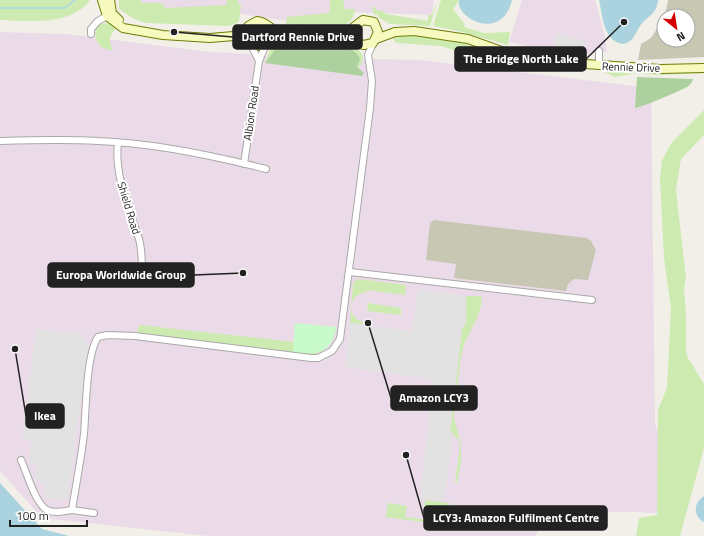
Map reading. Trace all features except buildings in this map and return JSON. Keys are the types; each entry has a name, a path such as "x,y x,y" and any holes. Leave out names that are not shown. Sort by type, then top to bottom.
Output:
{"street":[{"path":"102,0 109,15 125,29 163,35 210,38 246,35 252,44 259,61"},
{"path":"109,15 110,0"},
{"path":"91,34 91,29 95,24 109,15"},
{"name":"Rennie Drive","path":"337,34 363,20 370,21 376,25 395,32"},
{"name":"Rennie Drive","path":"246,35 248,26 257,21 265,23 270,29 285,35"},
{"path":"368,58 378,32 376,25"},
{"path":"72,510 84,436 89,370 94,343 98,337 107,335 135,336 296,357 318,358 332,351 340,339 350,272 372,81 368,58 353,33 354,26"},
{"path":"268,42 270,29"},
{"name":"Rennie Drive","path":"252,44 259,46 285,35 337,34 367,45 395,32 414,31 453,38 468,39 513,55 599,66 660,69 704,68"},
{"name":"Albion Road","path":"244,164 259,61 268,42"},
{"path":"599,66 600,51"},
{"path":"0,140 86,140 118,142 183,151 266,169"},
{"name":"Shield Road","path":"118,142 116,158 123,189 139,240 142,273"},
{"path":"350,272 592,300"},
{"path":"21,460 41,505 48,511 53,512 72,510 94,512"}],"shaded area":[{"path":"121,0 434,0 432,15 349,12 302,23 234,13 120,9"},
{"path":"522,0 595,0 605,37 607,52 592,51 586,56 547,51 509,42"},
{"path":"668,0 704,0 704,57 638,60 641,44 651,38 656,30 656,48 696,48 696,8 666,8"},
{"path":"0,32 66,34 210,52 318,58 420,60 651,88 655,424 665,452 657,513 553,513 535,536 208,536 42,518 0,471"},
{"path":"558,33 586,43 582,55 553,47"},
{"path":"434,220 587,238 591,241 596,250 588,280 574,279 568,284 566,291 454,278 456,264 426,260 430,223"},
{"path":"418,289 466,296 466,323 462,329 450,430 452,432 452,443 444,501 422,499 420,497 432,379 345,367 350,323 412,331"},
{"path":"36,329 81,334 88,345 68,499 44,498 44,485 35,479 37,465 29,464 31,440 22,440"}],"green space":[{"path":"0,0 90,0 82,8 61,18 23,21 0,20"},
{"path":"119,0 141,0 141,3 161,3 166,8 227,5 227,0 238,0 238,4 241,4 239,21 233,25 227,26 146,23 134,19 119,9"},
{"path":"330,0 343,0 345,9 355,9 354,16 351,20 342,26 337,27 319,27 318,25 295,26 286,24 287,17 328,13 330,10"},
{"path":"438,0 430,26 390,24 378,17 377,14 375,15 371,7 375,7 376,10 385,12 386,14 428,21 428,15 432,15"},
{"path":"441,0 459,0 453,9 465,24 464,27 484,33 510,32 508,45 458,31 433,26"},
{"path":"109,23 116,27 110,39 113,51 101,47 95,36 96,30 100,24"},
{"path":"409,35 443,38 540,63 539,66 521,65 511,61 463,53 441,46 396,43 392,37 378,43 387,37"},
{"path":"283,41 336,42 349,45 359,50 363,58 358,69 357,67 359,63 346,46 281,45 265,63 271,47"},
{"path":"325,44 347,48 355,52 360,59 357,67 364,73 362,76 265,63 277,47 281,45"},
{"path":"605,70 704,71 704,73 657,75 637,73 615,77 604,72"},
{"path":"637,77 693,79 690,85 684,89 635,108"},
{"path":"704,110 704,135 681,159 676,190 686,278 684,289 686,351 688,358 704,384 704,448 680,536 636,536 639,518 657,515 658,410 667,388 671,309 664,258 660,178 662,160 672,142"},
{"path":"359,279 406,285 405,295 367,290 367,292 361,293 356,296 353,301 352,311 357,319 363,322 363,324 350,323 353,283"},
{"path":"466,296 481,296 482,303 477,318 464,344 460,363 454,417 461,446 461,462 457,483 455,482 460,446 458,439 453,435 453,433 450,433 462,329 466,323"},
{"path":"368,303 401,308 401,315 367,311"},
{"path":"295,323 336,327 331,343 327,348 316,353 301,353 293,352"},
{"path":"139,325 294,342 336,327 334,337 329,345 322,351 313,355 137,333"},
{"path":"425,500 448,503 447,507 440,512 426,513 424,510"},
{"path":"388,503 407,506 405,517 427,520 440,518 446,515 453,503 455,503 450,517 436,524 386,517"}],"water":[{"path":"459,0 512,0 507,13 499,21 490,24 480,23 464,14 460,7"},
{"path":"599,0 658,1 653,12 640,26 634,37 627,43 623,44 616,42 608,33 603,21"},
{"path":"0,483 42,529 69,536 0,536"},
{"path":"704,496 704,522 696,513 696,506 700,499"}],"waterway":[{"path":"0,8 65,8 75,0"}],"place":[{"name":"The Bridge North Lake","path":"624,22"},
{"name":"Dartford Rennie Drive","path":"174,32"},
{"name":"Europa Worldwide Group","path":"243,273"},
{"name":"Amazon LCY3","path":"368,323"},
{"name":"Ikea","path":"15,349"},
{"name":"LCY3: Amazon Fulfilment Centre","path":"406,455"}]}
